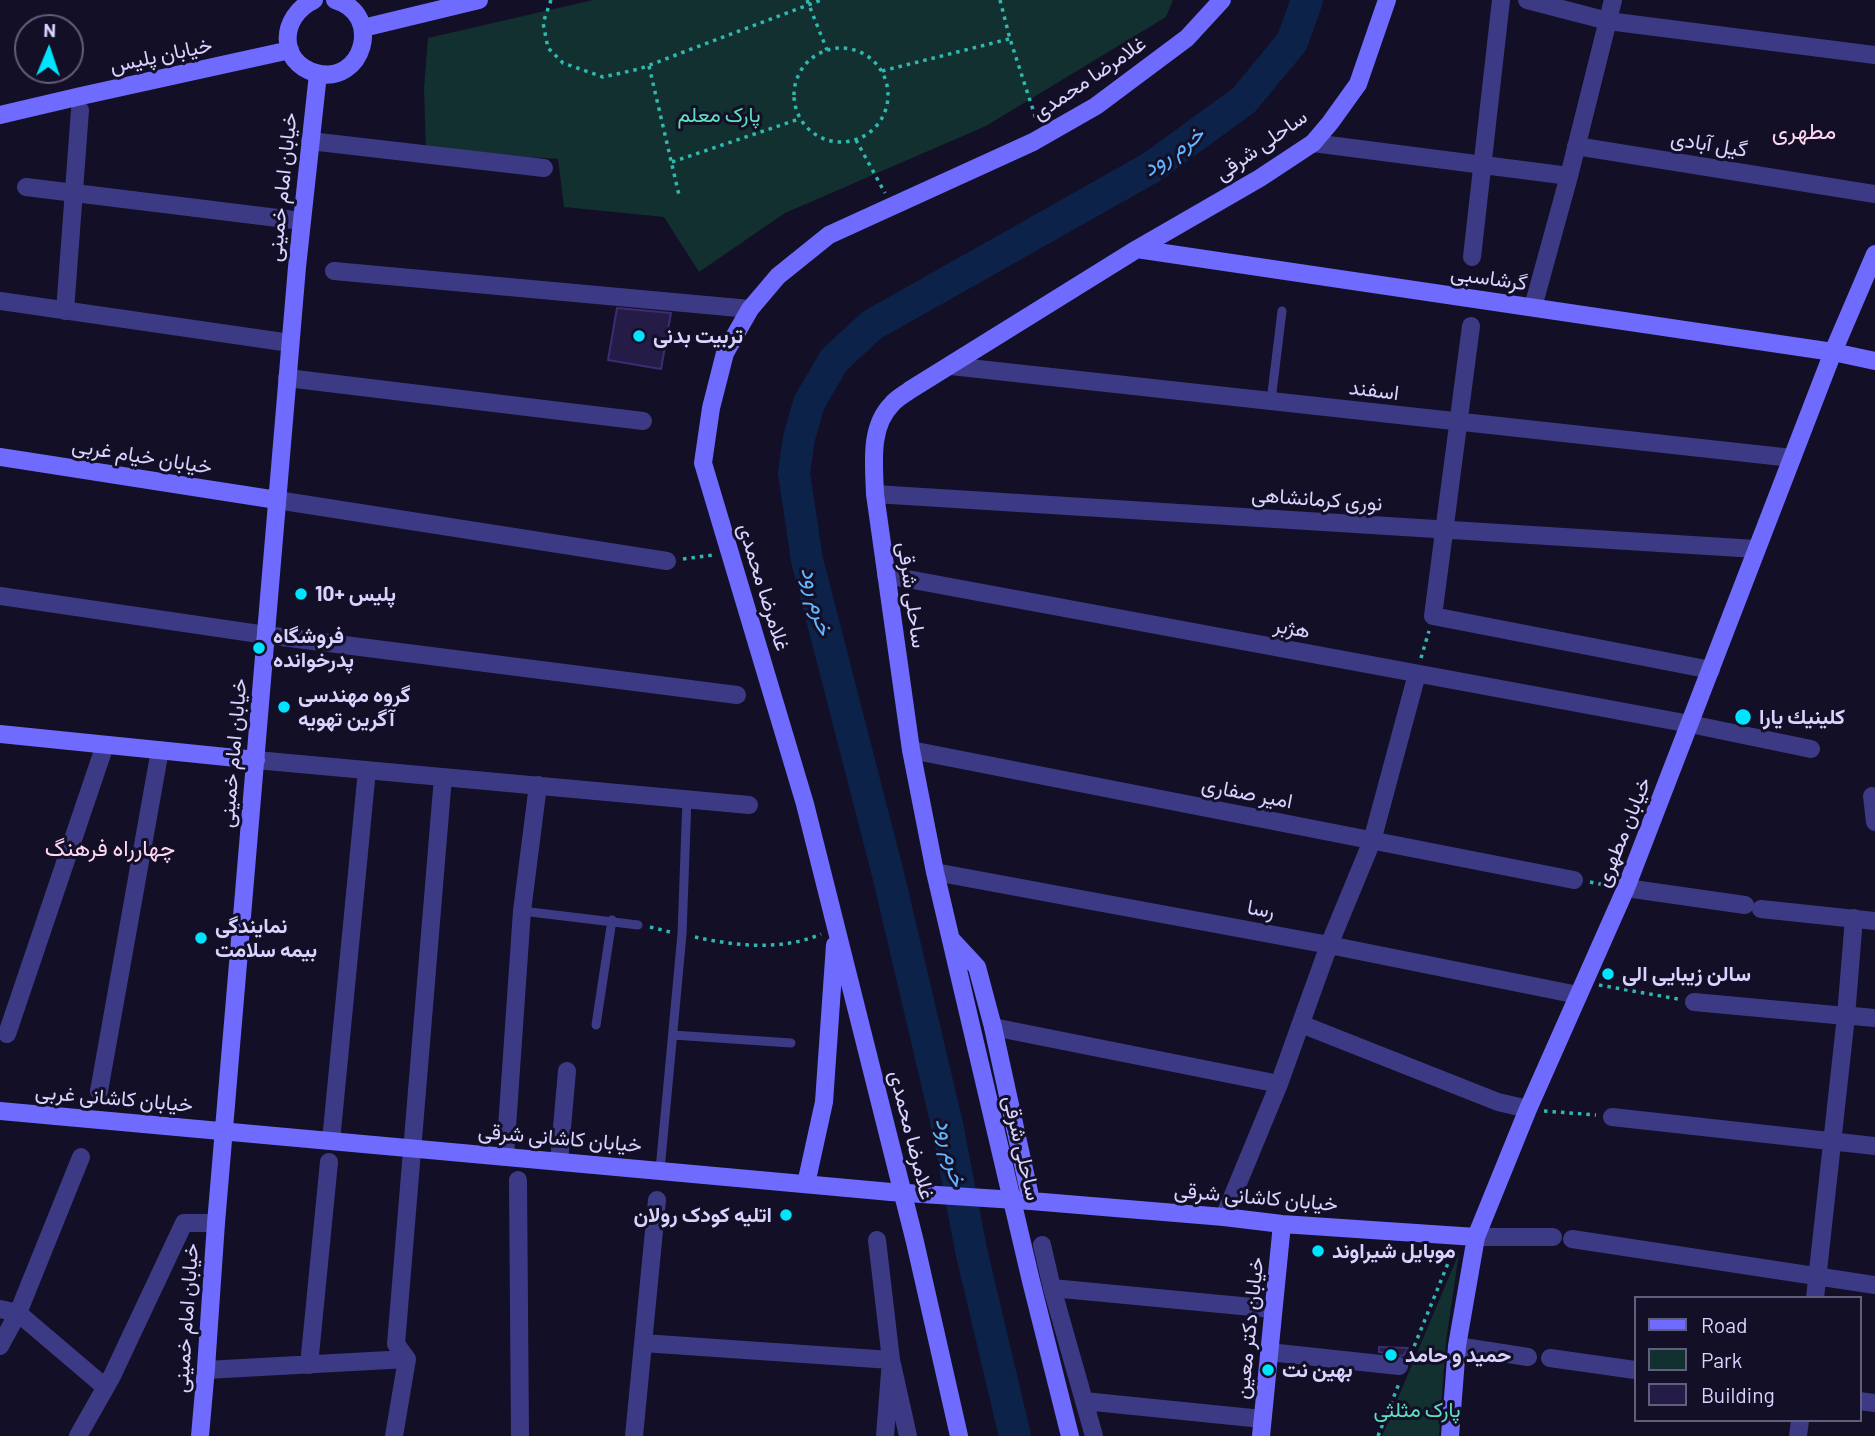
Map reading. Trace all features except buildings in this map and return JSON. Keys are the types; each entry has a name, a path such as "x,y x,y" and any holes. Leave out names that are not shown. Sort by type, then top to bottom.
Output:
{"main road":[{"path":"314,0 294,15 287,38 296,61 318,74 342,70 353,63 360,53 363,28 358,16 345,2"},
{"path":"363,28 480,0"},
{"name":"غلامرضا محمدی","path":"959,1436 915,1242 805,804 704,463 711,408 726,353 750,309 778,276 829,236 1042,137 1096,106 1187,38 1222,0"},
{"name":"ساحلی شرقی","path":"1070,1436 934,872 911,750 875,494 874,455 878,427 891,404 910,390 1137,249 1260,178 1313,143 1358,84 1387,0"},
{"name":"خیابان پلیس","path":"0,115 290,50"},
{"name":"خیابان امام خمینی","path":"200,1436 287,378 318,74"},
{"name":"گرشاسبی","path":"1137,249 1833,352 1875,361"},
{"name":"خیابان مطهری","path":"1450,1436 1467,1237 1528,1109 1626,888 1833,352 1871,276 1875,254"},
{"name":"خیابان خیام غربی","path":"0,457 277,500"},
{"path":"0,734 256,760"},
{"path":"806,1184 824,1102 836,928"},
{"path":"949,936 977,967 1031,1201"},
{"name":"خیابان کاشانی غربی","path":"0,1111 225,1131"},
{"name":"خیابان کاشانی شرقی","path":"225,1131 891,1192 1467,1237"},
{"name":"خیابان دکتر معین","path":"1262,1427 1282,1224"}],"street":[{"path":"1472,257 1501,0"},
{"path":"1527,0 1608,21 1875,55"},
{"path":"1533,307 1613,0"},
{"path":"65,311 80,110"},
{"path":"310,141 544,168"},
{"path":"1313,143 1569,176"},
{"name":"گیل آبادی","path":"1576,145 1875,194"},
{"path":"26,187 302,221"},
{"path":"334,271 750,309"},
{"path":"0,301 290,344"},
{"path":"1471,326 1433,616 1711,670"},
{"name":"اسفند","path":"951,366 1792,458"},
{"path":"287,378 643,421"},
{"name":"نوری کرمانشاهی","path":"875,494 1756,550"},
{"path":"277,500 667,561"},
{"name":"هژبر","path":"886,575 1690,724 1811,749"},
{"path":"0,596 266,635 737,695"},
{"path":"1224,1217 1279,1084 1329,945 1372,841 1417,674"},
{"path":"7,1034 105,745"},
{"path":"99,1091 160,750"},
{"name":"امیر صفاری","path":"911,750 1574,880"},
{"path":"256,760 749,804"},
{"path":"331,1141 367,770"},
{"path":"394,1436 407,1359 396,1343 443,777"},
{"path":"505,1156 522,911 538,785"},
{"path":"1875,797 1872,796 1875,822"},
{"name":"رسا","path":"934,872 1581,989"},
{"path":"1626,888 1753,907 1875,921"},
{"path":"1815,1296 1850,1016 1854,919"},
{"path":"1686,1000 1875,1018"},
{"path":"1301,1024 1498,1102 1528,1109"},
{"path":"993,1027 1279,1084"},
{"path":"559,1161 567,1071"},
{"path":"1612,1117 1875,1146"},
{"path":"0,1346 20,1308 81,1157"},
{"path":"309,1365 329,1162"},
{"path":"517,1180 520,1436"},
{"path":"634,1436 657,1200"},
{"path":"78,1436 105,1387 184,1223 216,1223"},
{"path":"1467,1237 1553,1237"},
{"path":"1572,1239 1875,1285"},
{"path":"877,1240 891,1360 908,1436"},
{"path":"1042,1245 1094,1436"},
{"path":"1052,1288 1273,1309"},
{"path":"0,1309 20,1308 105,1387"},
{"path":"643,1343 891,1360"},
{"path":"1457,1346 1528,1357"},
{"path":"1269,1352 1404,1367"},
{"path":"1550,1358 1633,1370"},
{"path":"206,1370 407,1359"},
{"path":"885,1436 891,1360"},
{"path":"1084,1401 1262,1427"}],"lane":[{"path":"1271,401 1282,311"},
{"path":"660,1171 682,934 687,799"},
{"path":"522,911 638,925"},
{"path":"596,1025 612,920"},
{"path":"673,1035 791,1043"}],"path":[{"path":"551,0 543,23 548,48 563,63 603,77 649,66 821,0"},
{"path":"807,0 827,50"},
{"path":"1000,0 1042,137"},
{"path":"882,71 1010,39"},
{"path":"848,48 868,56 882,71 889,91 886,112 874,130 856,140 834,142 815,134 800,119 794,99 797,78 809,60 827,50 848,48"},
{"path":"649,66 680,195"},
{"path":"672,162 800,119"},
{"path":"856,140 893,206"},
{"path":"667,561 729,553"},
{"path":"1417,674 1433,616"},
{"path":"1574,880 1626,888"},
{"path":"638,925 717,942 767,945 804,942 836,928"},
{"path":"1581,989 1686,1000"},
{"path":"1528,1109 1612,1117"},
{"path":"1378,1436 1404,1367 1467,1237"}],"green space":[{"name":"پارک معلم","path":"593,0 1173,0 1166,17 986,126 785,213 699,272 664,217 564,207 558,159 426,150 424,89 428,38"},
{"name":"پارک مثلثی","path":"1459,1253 1446,1341 1439,1436 1382,1436"}],"waterway":[{"name":"خرم رود","path":"1015,1436 971,1250 948,1129 888,874 807,560 794,473 799,438 809,403 834,360 872,325 1152,167 1244,100 1292,42 1307,0"}],"place":[{"name":"تربیت بدنی","path":"639,336"},
{"name":"پلیس +10","path":"301,594"},
{"name":"فروشگاه پدرخوانده","path":"259,648"},
{"name":"گروه مهندسی آگرین تهویه","path":"284,707"},
{"name":"كلينيك يارا","path":"1743,717"},
{"name":"نمایندگی بیمه سلامت","path":"201,938"},
{"name":"سالن زیبایی الی","path":"1608,974"},
{"name":"اتلیه کودک رولان","path":"786,1215"},
{"name":"موبایل شیراوند","path":"1318,1251"},
{"name":"حمید و حامد","path":"1391,1355"},
{"name":"بهین نت","path":"1268,1370"}],"district":[{"name":"مطهری","path":"1804,131"},
{"name":"چهارراه فرهنگ","path":"110,848"}]}
